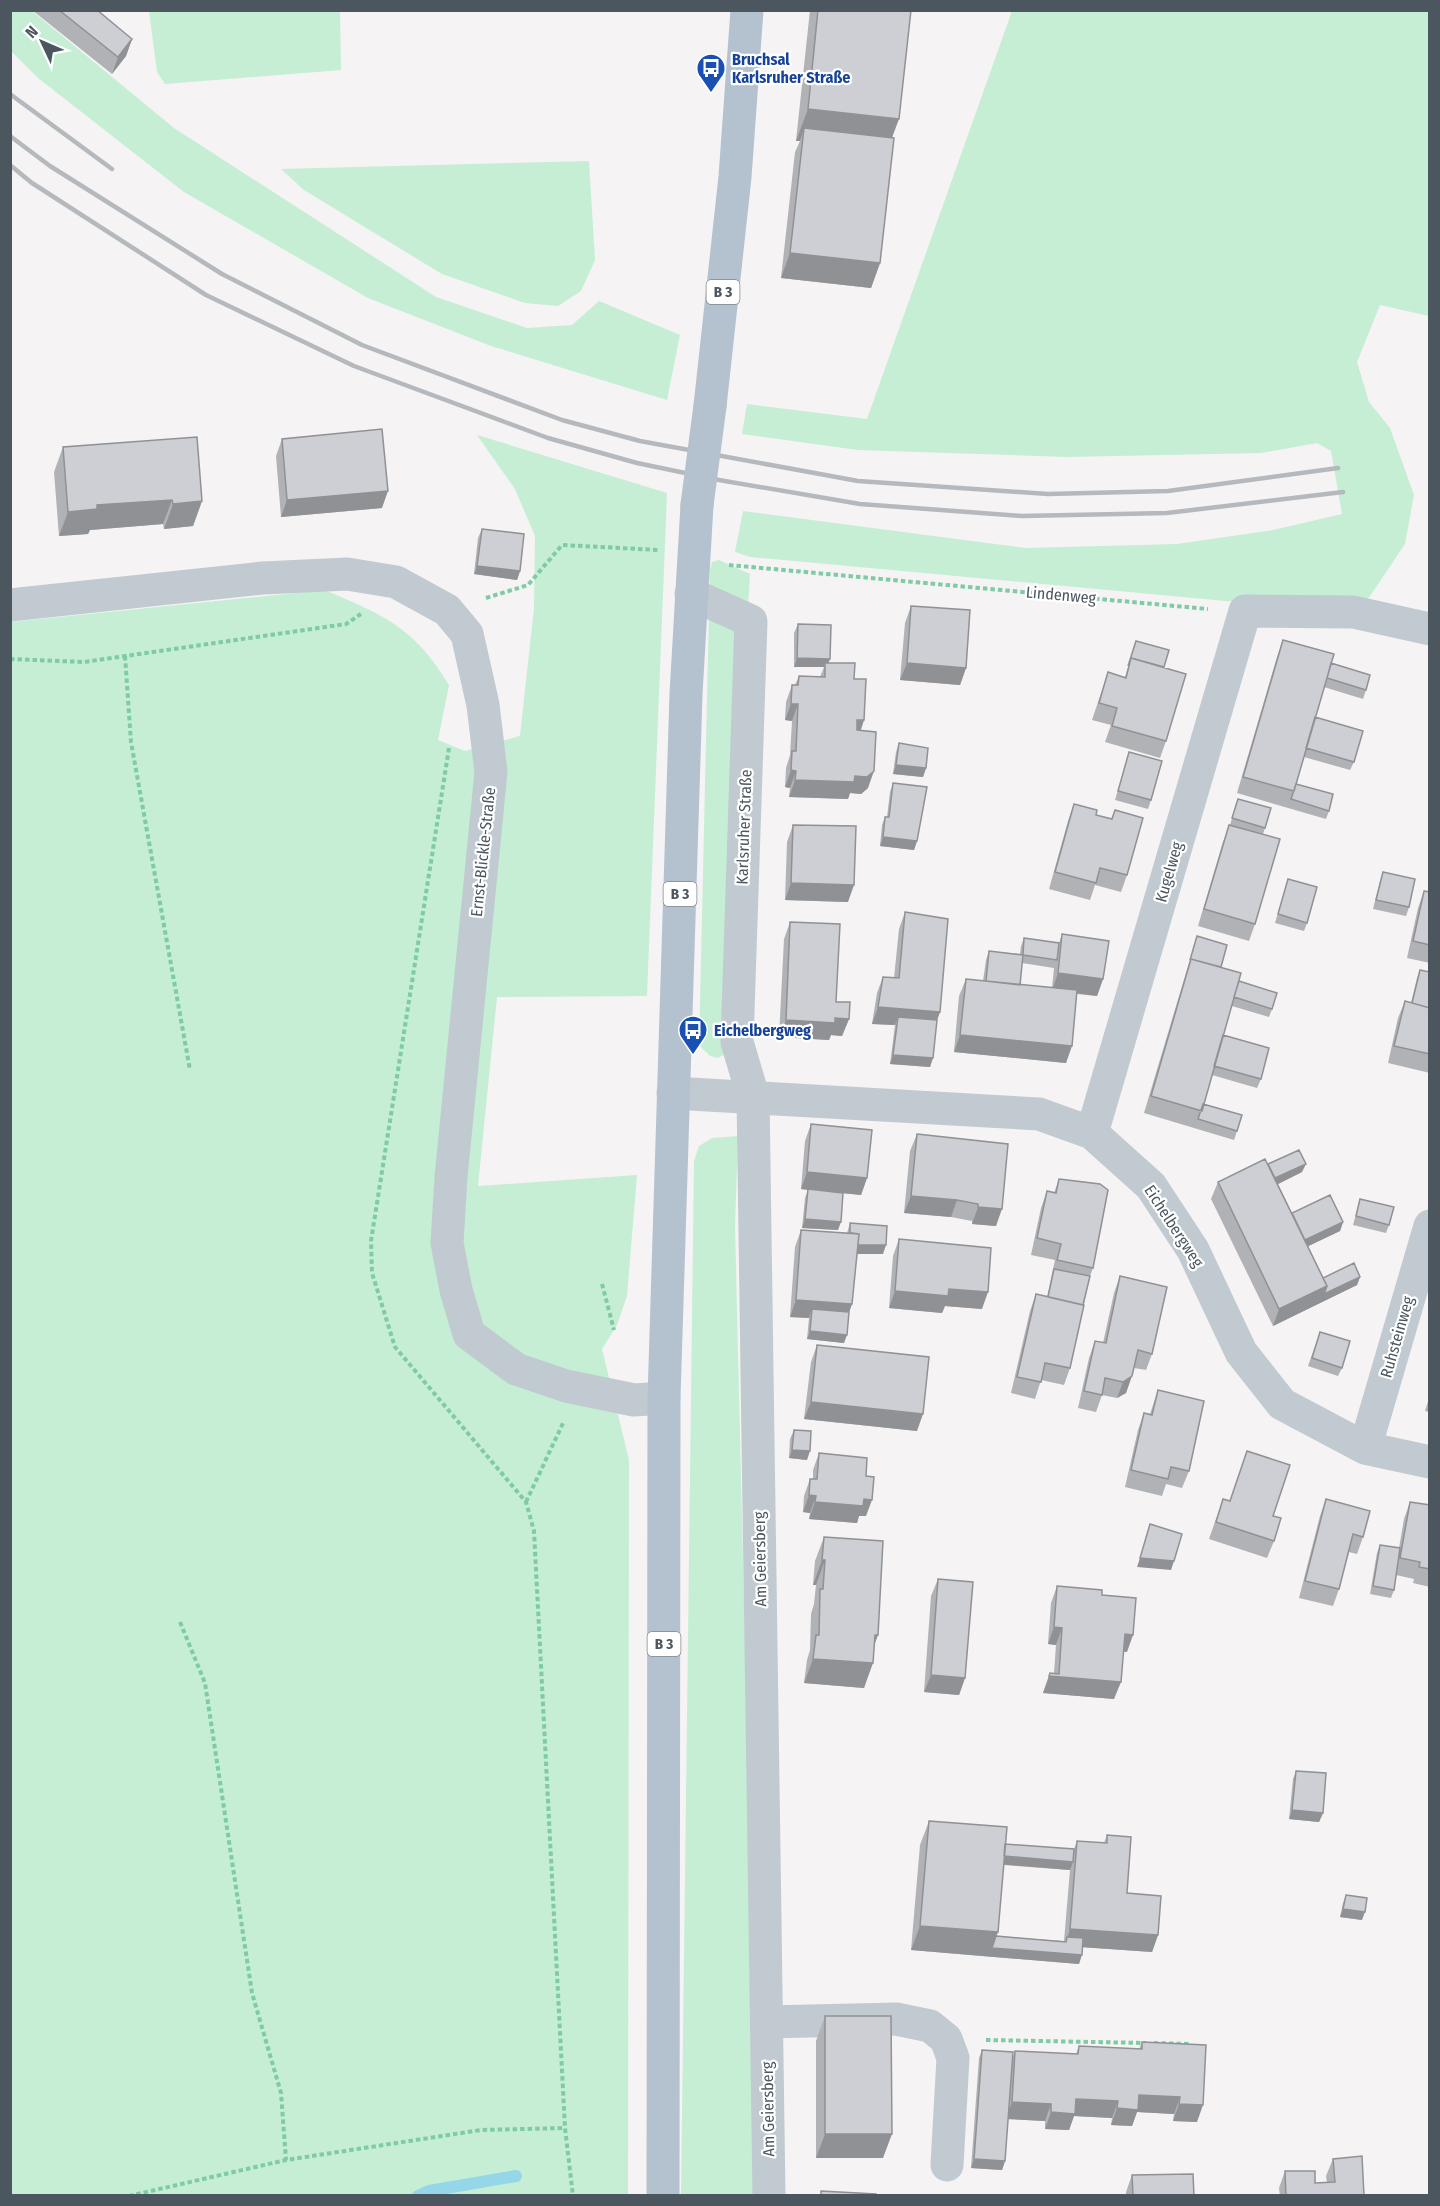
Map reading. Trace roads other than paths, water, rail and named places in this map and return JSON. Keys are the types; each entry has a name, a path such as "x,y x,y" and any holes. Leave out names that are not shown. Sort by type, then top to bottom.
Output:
{"main road":[{"name":"B 3","path":"663,2196 664,1398 686,694 693,556 735,177 747,10"}],"street":[{"name":"Ernst-Blickle-Straße","path":"10,605 263,578 347,574 396,582 447,610 467,634 483,705 491,772 447,1243 456,1290 469,1334 516,1369 566,1386 634,1400 664,1398"},
{"name":"Karlsruher Straße","path":"691,594 751,621 737,1042 753,1096"},
{"name":"Kugelweg","path":"1092,1133 1245,611 1353,612 1430,629"},
{"name":"Eichelbergweg","path":"673,1094 753,1096 1039,1114 1092,1133 1151,1186 1193,1250 1241,1352 1282,1404 1365,1448 1430,1462"},
{"name":"Am Geiersberg","path":"753,1096 770,2196"},
{"name":"Ruhsteinweg","path":"1365,1448 1430,1226"},
{"path":"767,2022 896,2019 930,2026 946,2039 953,2058 947,2164"}],"waterway":[{"path":"418,2196 429,2191 516,2176"}],"railway":[{"path":"10,94 112,169"},
{"path":"10,136 50,166 222,274 362,345 562,420 640,441 858,481 1048,494 1168,491 1338,468"},
{"path":"10,165 32,183 206,295 354,366 548,438 637,463 719,480 860,504 1022,516 1167,513 1343,492"}],"place":[{"name":"Bruchsal Karlsruher Straße","path":"711,94"},
{"name":"Eichelbergweg","path":"693,1056"}]}
